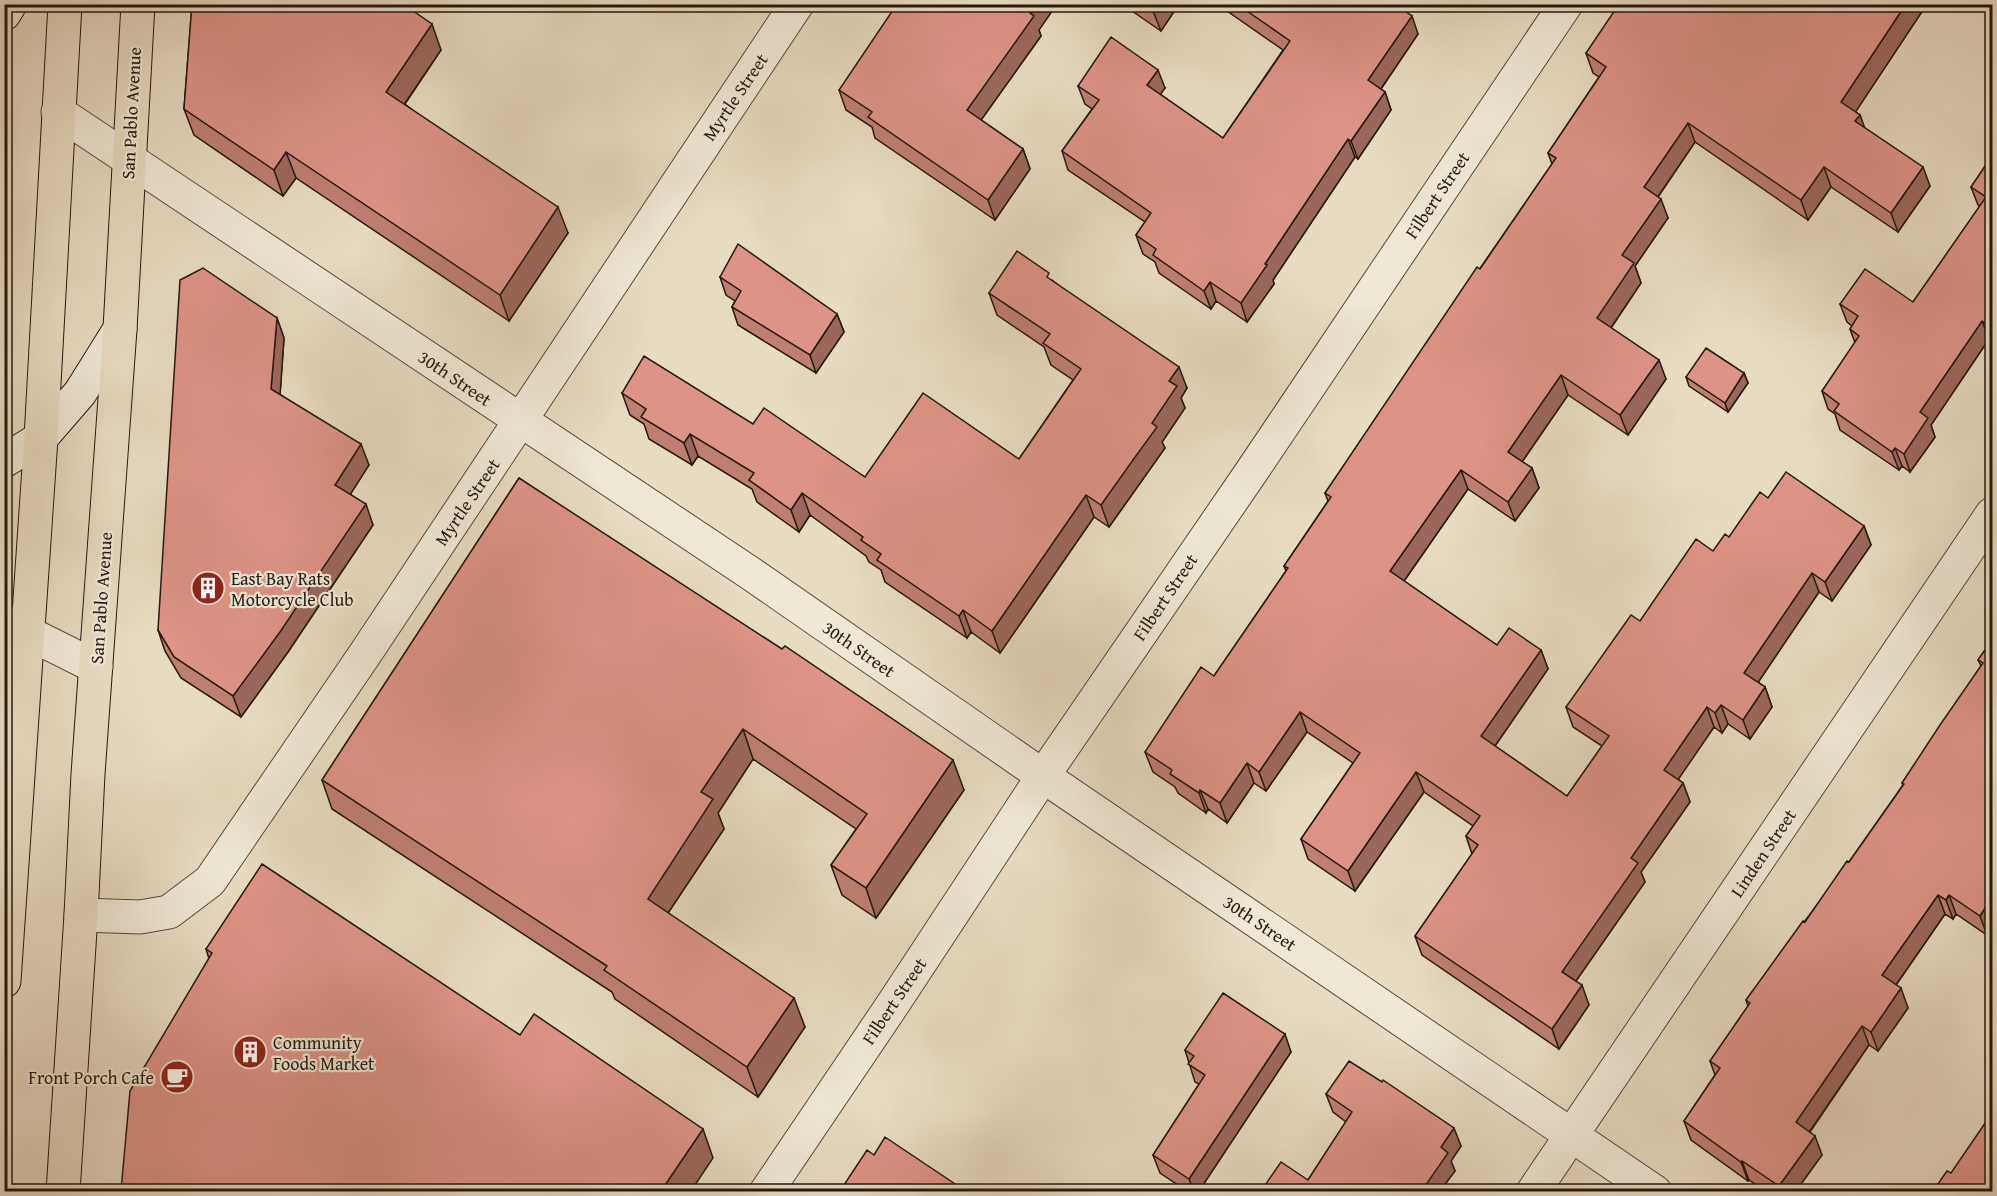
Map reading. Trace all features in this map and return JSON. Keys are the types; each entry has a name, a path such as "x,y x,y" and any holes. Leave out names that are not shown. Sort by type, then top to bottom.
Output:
{"main road":[{"path":"4,981 16,627 41,438 65,4"},
{"name":"San Pablo Avenue","path":"63,1191 120,329 138,4"}],"street":[{"path":"4,14 10,4"},
{"name":"Myrtle Street","path":"81,915 140,917 169,912 210,881 797,4"},
{"name":"Filbert Street","path":"766,1191 891,1007 1042,776 1566,4"},
{"name":"30th Street","path":"58,112 750,573 1042,776 1655,1191"},
{"path":"4,461 41,438 80,393 120,329"},
{"name":"Linden Street","path":"1533,1191 1992,514"},
{"path":"16,627 96,668"}],"building":[{"path":"192,4 403,4 432,24 386,92 558,207 500,295 286,152 274,170 184,109"},
{"path":"897,4 1036,4 1030,13 1034,16 967,110 1023,149 988,200 868,117 872,112 839,90"},
{"path":"1144,4 1158,4 1153,11"},
{"path":"1237,4 1395,4 1412,16 1368,80 1385,92 1351,141 1348,139 1241,303 1210,282 1204,291 1153,255 1156,249 1136,235 1151,213 1062,151 1099,100 1078,86 1111,37 1158,70 1147,85 1223,138 1290,41"},
{"path":"1619,4 1906,4 1841,102 1860,115 1855,121 1923,167 1891,213 1824,167 1801,200 1688,123 1644,187 1661,199 1622,255 1634,263 1597,318 1659,360 1620,415 1561,375 1508,452 1532,468 1508,502 1461,470 1390,571 1497,645 1509,628 1541,650 1481,736 1567,796 1609,736 1566,707 1631,615 1640,621 1696,539 1713,551 1725,534 1729,537 1760,492 1768,498 1786,472 1864,526 1825,582 1812,573 1744,673 1765,687 1743,720 1721,705 1715,713 1707,707 1664,770 1683,783 1631,858 1638,863 1562,972 1582,985 1552,1029 1415,936 1478,845 1466,836 1480,816 1416,772 1348,871 1301,839 1360,753 1300,712 1259,772 1247,763 1220,803 1200,790 1199,793 1170,774 1172,770 1145,752 1201,667 1214,676 1288,568 1284,566 1331,497 1325,493 1477,267 1480,269 1556,158 1548,153 1606,67 1586,53"},
{"path":"1992,156 1992,328 1982,321 1920,412 1928,418 1904,454 1895,448 1892,452 1834,411 1839,404 1822,391 1859,336 1850,329 1858,316 1840,304 1865,269 1913,302 1986,197 1971,187"},
{"path":"738,244 837,314 810,355 732,307 741,291 720,277"},
{"path":"1017,251 1049,273 1047,277 1179,367 1169,381 1177,386 1152,423 1157,427 1101,505 1086,495 992,631 963,610 959,616 877,560 881,554 861,540 863,537 802,493 791,510 749,480 754,473 690,434 684,443 641,417 646,409 622,393 644,356 753,424 764,408 865,477 923,393 1019,459 1081,369 1043,343 1050,334 989,293"},
{"path":"203,268 277,318 271,389 361,444 335,485 366,504 280,632 233,696 174,657 158,630 180,280"},
{"path":"1706,348 1744,373 1725,403 1686,377"},
{"path":"519,478 782,649 785,646 953,760 866,888 831,865 867,814 743,729 701,792 713,799 648,899 794,998 747,1067 604,970 607,966 322,780"},
{"path":"1992,640 1992,897 1980,916 1949,895 1946,900 1938,895 1882,975 1901,988 1871,1032 1862,1026 1796,1122 1815,1136 1779,1186 1684,1121 1720,1068 1710,1061 1750,1003 1746,1000 1904,784 1902,783 1983,663 1978,660"},
{"path":"262,864 520,1035 534,1014 703,1129 661,1191 121,1191 130,1091 212,953 206,949"},
{"path":"1223,993 1285,1034 1189,1179 1153,1155 1205,1075 1188,1064 1194,1056 1185,1050"},
{"path":"1349,1061 1382,1082 1383,1080 1454,1128 1441,1147 1448,1153 1425,1186 1432,1191 1261,1191 1281,1162 1308,1180 1352,1112 1326,1094"},
{"path":"1992,1113 1992,1175 1981,1191 1933,1191 1947,1171 1951,1173"},
{"path":"885,1137 961,1188 959,1191 840,1191 867,1150 874,1155"}],"place":[{"name":"East Bay Rats Motorcycle Club","path":"208,588"},
{"name":"Community Foods Market","path":"250,1052"},
{"name":"Front Porch Cafe","path":"177,1077"}]}
